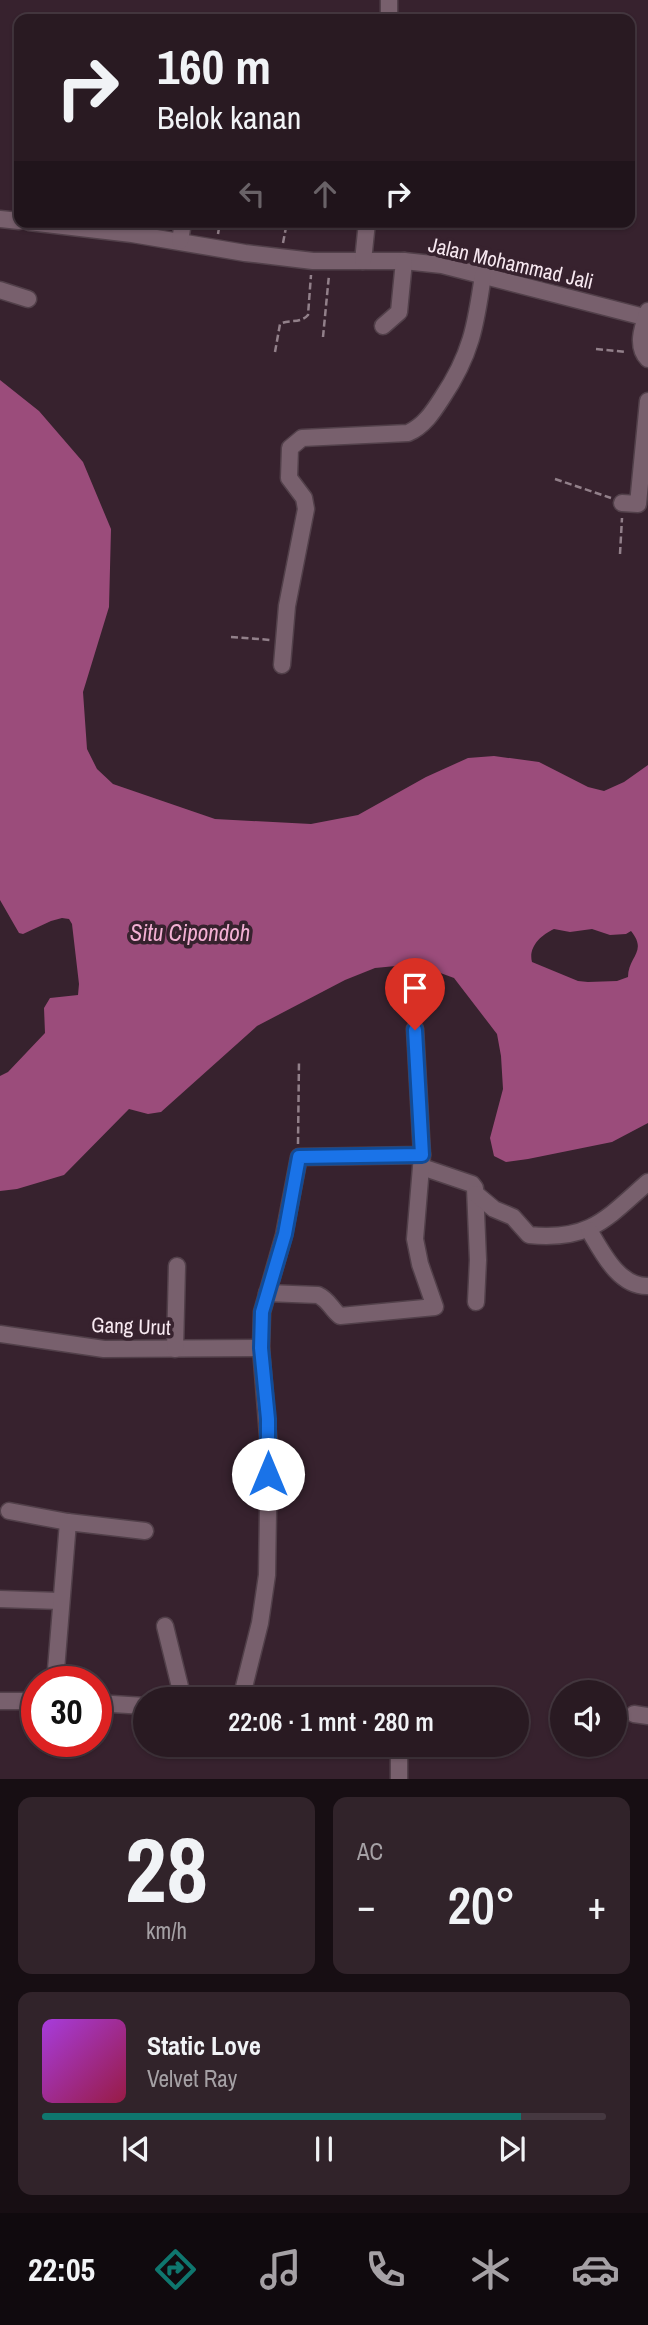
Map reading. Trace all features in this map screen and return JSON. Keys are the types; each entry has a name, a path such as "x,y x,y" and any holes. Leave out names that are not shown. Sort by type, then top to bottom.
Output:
{"street":[{"name":"Jalan Mohammad Jali","path":"77,228 313,261 443,264 647,315"},
{"path":"180,241 182,228"},
{"path":"363,261 366,228"},
{"path":"383,326 399,312 404,261"},
{"path":"282,665 287,607 306,509 304,498 289,478 290,448 302,438 408,433 416,429 433,412 463,364 476,322 483,275"},
{"path":"0,290 27,299"},
{"path":"645,356 640,340 647,315"},
{"path":"636,507 648,401"},
{"path":"267,1293 318,1294 325,1298 333,1311 340,1316 435,1307 419,1264 415,1239 422,1161 415,1030"},
{"path":"244,1687 260,1623 267,1575 268,1438 261,1348 262,1312 285,1234 299,1157 422,1161 472,1184 476,1194 476,1302"},
{"path":"476,1194 494,1209 513,1217 529,1235 572,1235 601,1223 648,1182"},
{"path":"589,1230 600,1250 620,1275 637,1286 648,1286"},
{"path":"175,1349 177,1266"},
{"name":"Gang Urut","path":"0,1334 104,1349 261,1348"},
{"path":"9,1511 68,1522 145,1531"},
{"path":"56,1666 68,1522"},
{"path":"0,1599 60,1601"},
{"path":"165,1626 180,1687"},
{"path":"0,1701 21,1701"},
{"path":"112,1704 133,1705"},
{"path":"399,1757 399,1779"}],"path":[{"path":"280,257 286,228"},
{"path":"275,352 280,324 300,321 308,315 313,261"},
{"path":"323,337 331,261"},
{"path":"596,349 645,356"},
{"path":"555,479 636,507 620,554"},
{"path":"231,637 285,641"},
{"path":"299,1060 299,1157"}],"water":[{"name":"Situ Cipondoh","path":"0,380 39,411 83,462 111,529 109,607 83,692 87,749 97,769 113,784 215,819 311,824 358,815 426,777 468,758 494,756 539,762 588,787 604,791 624,782 648,765 648,1123 612,1142 506,1162 494,1156 490,1138 503,1089 497,1034 454,978 435,971 396,966 375,968 345,980 257,1026 161,1112 148,1114 129,1109 64,1175 17,1189 0,1191 0,1076 8,1072 45,1033 44,1008 50,998 78,995 79,984 72,924 69,919 51,921 23,934 19,933 0,900","holes":["554,929 570,932 592,929 610,935 631,931 636,938 638,949 628,977 617,981 578,981 532,962 532,951 545,935"]}],"route":[{"path":"268,1474 268,1419 261,1348 262,1312 285,1234 299,1157 422,1155 415,1030"}]}
